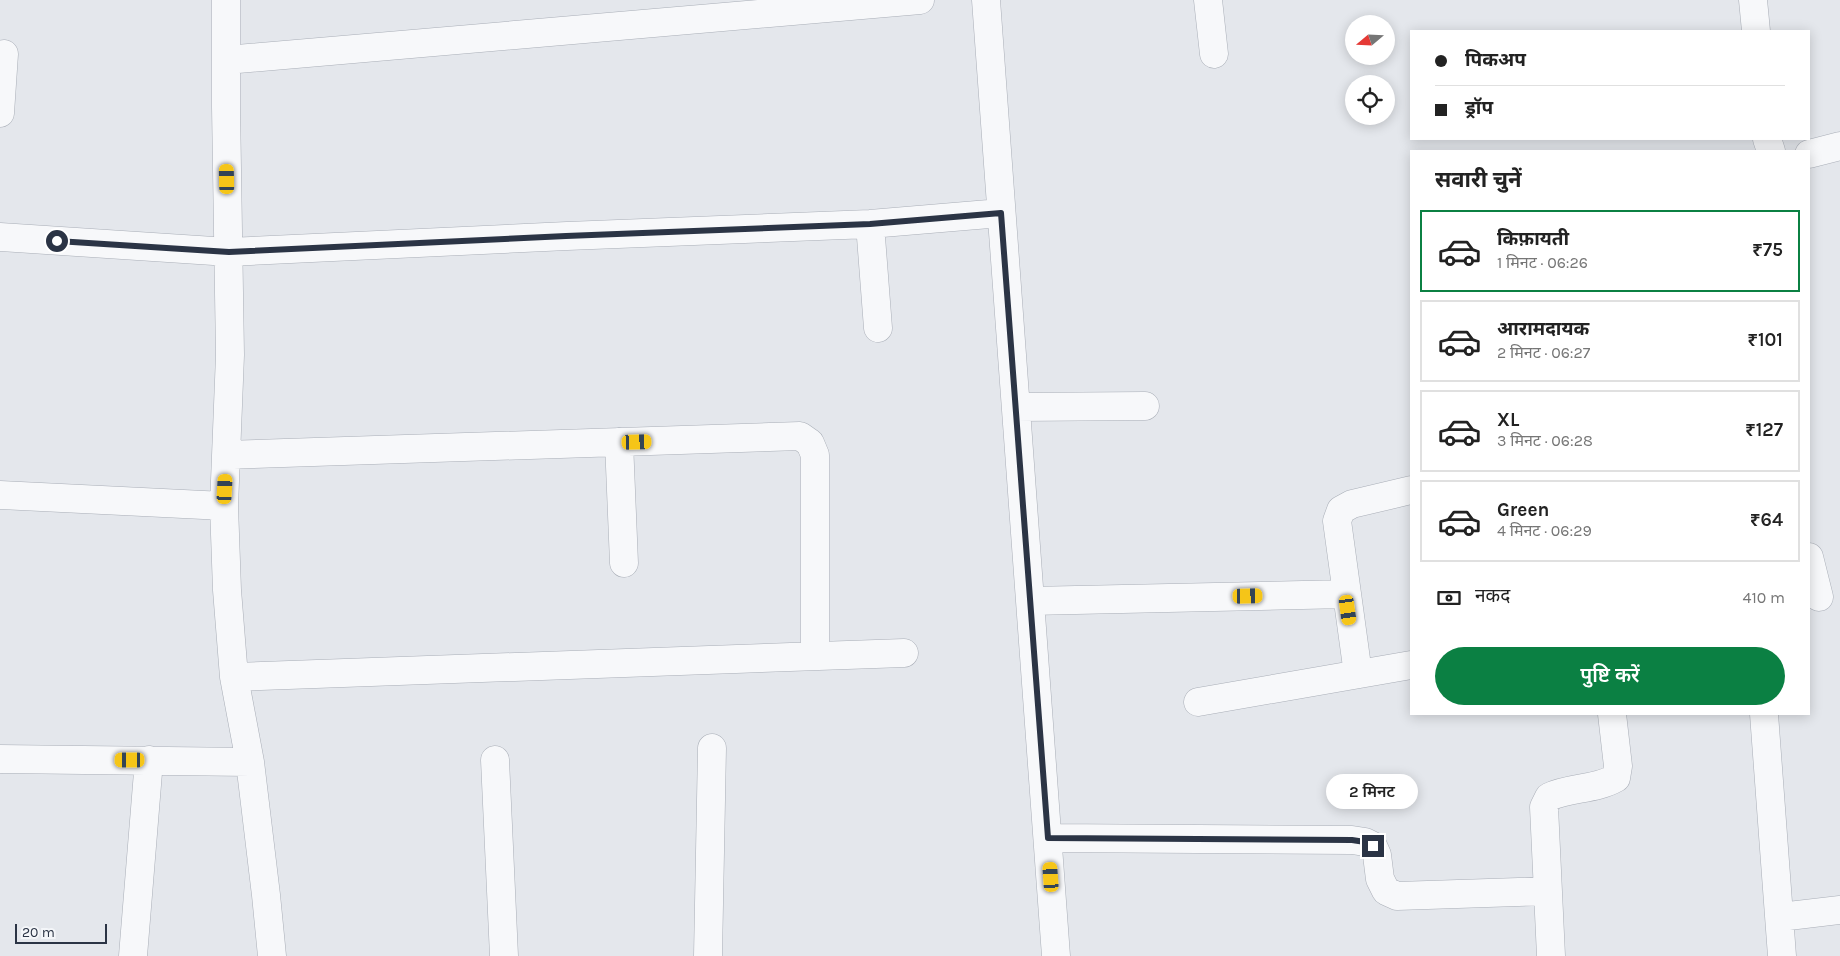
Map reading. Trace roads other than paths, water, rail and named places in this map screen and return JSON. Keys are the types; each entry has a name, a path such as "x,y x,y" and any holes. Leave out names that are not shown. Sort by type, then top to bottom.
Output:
{"street":[{"path":"226,0 230,355 224,506 227,590 234,676 250,762 272,956"},
{"path":"226,60 756,7 920,0"},
{"path":"986,0 1056,956"},
{"path":"1208,0 1214,54"},
{"path":"1753,0 1756,30"},
{"path":"0,113 4,54"},
{"path":"1810,154 1840,146"},
{"path":"0,237 229,252 870,224 1001,213"},
{"path":"870,224 878,328"},
{"path":"1016,407 1145,406"},
{"path":"226,455 800,436 810,443 815,455 814,656"},
{"path":"619,442 624,563"},
{"path":"1358,674 1337,521 1341,510 1352,504 1410,490"},
{"path":"0,495 224,506"},
{"path":"1810,560 1823,596"},
{"path":"1030,601 1346,594"},
{"path":"234,676 904,653"},
{"path":"1198,702 1410,665"},
{"path":"1551,956 1544,807 1549,797 1561,791 1605,784 1616,778 1618,766 1612,715"},
{"path":"1764,715 1782,956"},
{"path":"708,956 712,748"},
{"path":"0,759 250,762"},
{"path":"133,956 148,760"},
{"path":"494,760 504,956"},
{"path":"1048,838 1365,842 1373,846 1377,856 1380,879 1386,891 1397,896 1547,891"},
{"path":"1780,917 1840,910"}]}
